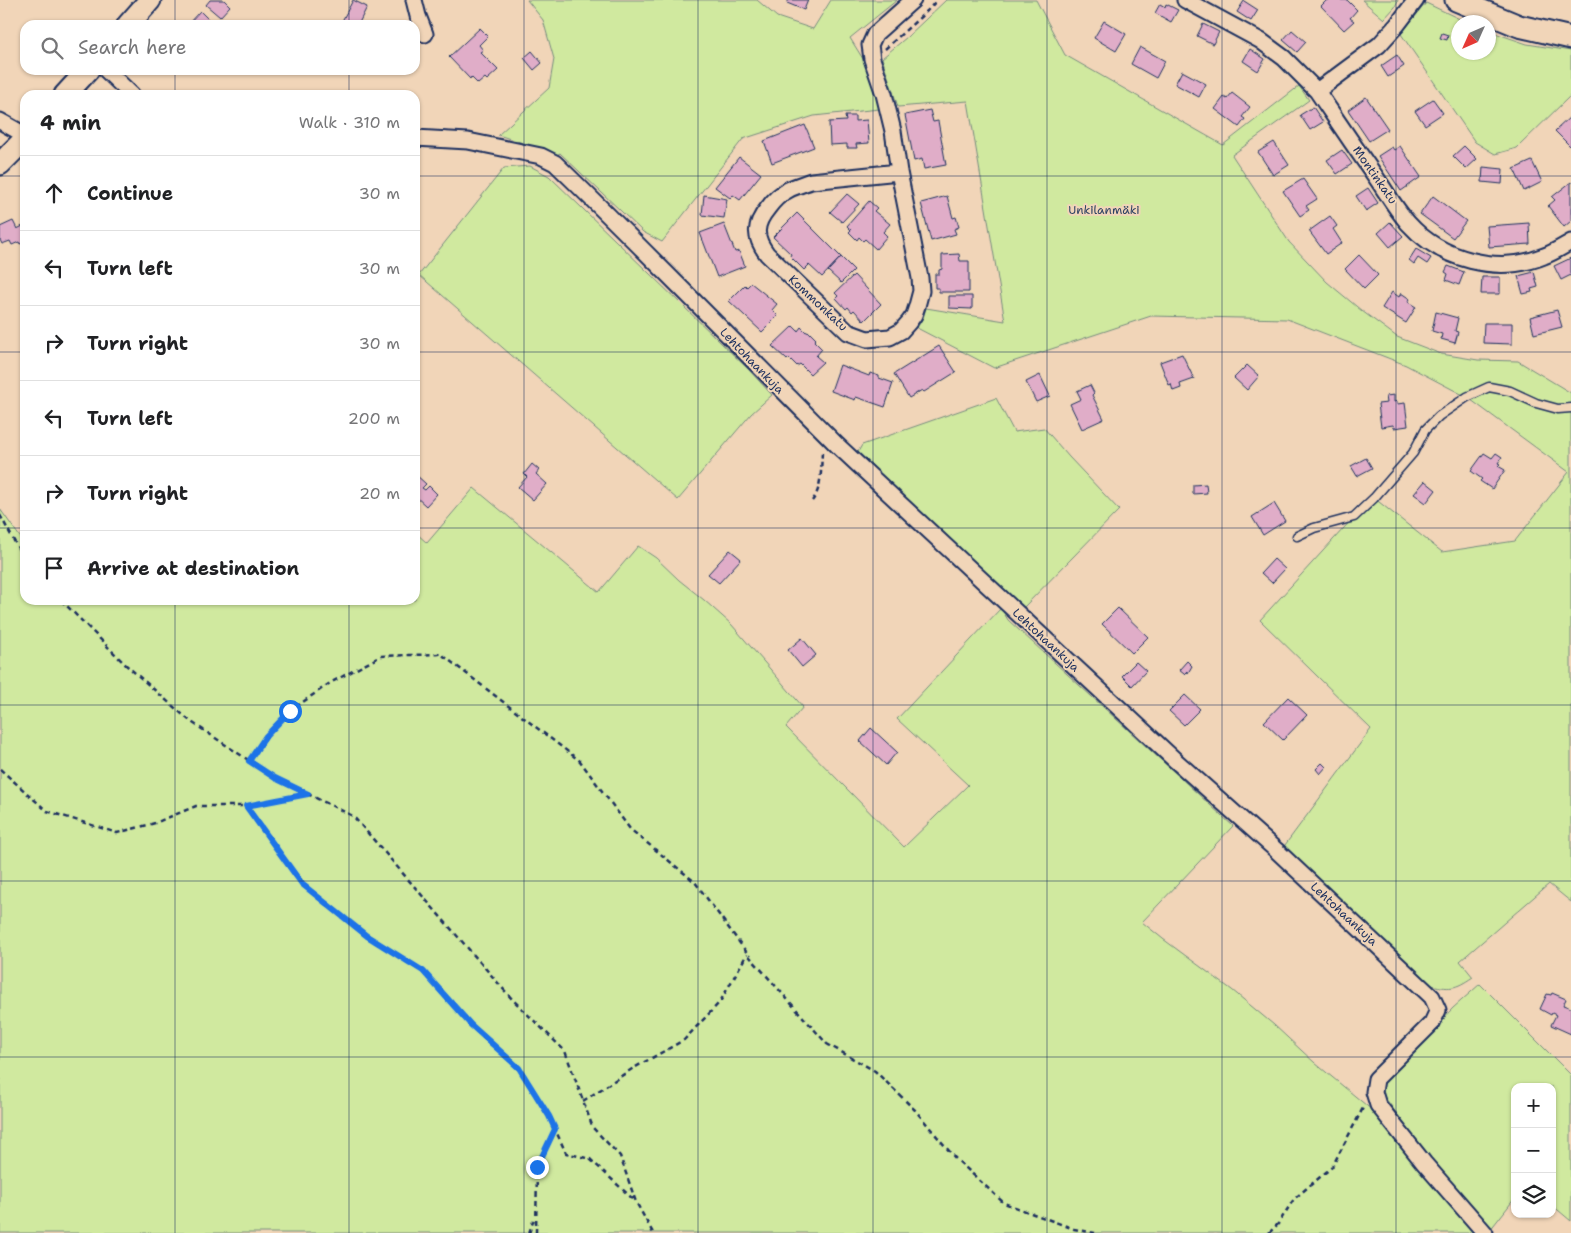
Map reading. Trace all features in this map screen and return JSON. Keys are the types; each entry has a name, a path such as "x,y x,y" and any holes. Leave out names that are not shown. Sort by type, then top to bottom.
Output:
{"street":[{"path":"132,20 150,0"},
{"path":"414,0 419,20"},
{"name":"Kommonkatu","path":"899,172 811,181 799,185 778,196 758,222 758,238 767,254 848,332 867,339 890,337 901,330 914,315 920,291 920,278 899,172 893,131 884,94 872,59 870,45 875,34 913,0"},
{"name":"Montinkatu","path":"1185,0 1261,41 1284,58 1317,91 1408,222 1428,241 1442,250 1485,264 1516,264 1544,256 1571,242"},
{"path":"1317,91 1379,45 1416,0"},
{"path":"1456,0 1519,26 1571,38"},
{"path":"420,22 424,34"},
{"path":"70,90 84,75"},
{"path":"111,75 127,90"},
{"path":"0,121 20,132"},
{"name":"Lehtohaankuja","path":"420,138 468,141 541,156 556,163 827,435 1176,761 1276,850 1432,997 1438,1010 1432,1023 1376,1079 1374,1092"},
{"path":"0,164 20,144"},
{"path":"1374,1092 1378,1104 1424,1163 1485,1233"}],"lane":[{"path":"1297,536 1314,528 1354,517 1374,498 1413,453 1425,430 1439,416 1467,397 1489,387 1510,391 1536,403 1558,409 1571,408"}],"path":[{"path":"872,59 896,41 937,0"},
{"path":"812,501 816,496 819,485 824,442 827,435"},
{"path":"0,514 20,552"},
{"path":"66,605 126,665 190,721 275,778 353,816 512,999 565,1051 594,1128 620,1156 636,1202 654,1233"},
{"path":"249,761 266,736 290,711 330,683 381,656 441,654 580,762 630,828 694,882 747,954 827,1044 875,1072 916,1110 955,1158 1004,1203 1074,1230 1096,1233"},
{"path":"0,769 46,811 117,833 155,823 196,806 246,806 308,794"},
{"path":"246,806 302,884 367,936 423,971 471,1025 519,1068 549,1116 566,1153 590,1159 636,1202"},
{"path":"584,1102 632,1069 684,1040 720,1002 747,954"},
{"path":"1270,1233 1294,1199 1332,1167 1358,1114 1374,1092"},
{"path":"536,1233 537,1167 555,1129"},
{"path":"529,1233 536,1214"}],"green space":[{"path":"527,0 757,0 777,17 813,29 831,0 897,0 850,38 868,67 875,87 879,109 814,116 743,139 662,242 643,232 560,153 555,156 542,149 498,135 549,88 554,59 543,20"},
{"name":"Unkilanmäki","path":"946,0 1036,0 1065,55 1223,145 1299,86 1309,100 1232,155 1289,242 1327,282 1397,337 1441,354 1478,360 1518,361 1571,393 1571,902 1549,884 1460,961 1473,977 1461,984 1447,988 1428,984 1282,849 1371,729 1260,620 1354,517 1374,498 1442,552 1515,541 1569,472 1467,397 1406,365 1287,319 1151,316 994,368 917,328 926,308 1005,321 968,101 898,107 882,58"},
{"path":"1362,0 1398,0 1395,7 1384,19"},
{"path":"1426,3 1451,15 1451,60 1496,60 1496,33 1527,44 1571,51 1571,95 1517,148 1495,154 1475,142 1401,34"},
{"path":"530,166 549,176 749,370 772,395 751,414 678,500 420,276 504,168"},
{"path":"996,398 1014,432 1044,428 1119,510 1022,609 858,452 862,445"},
{"path":"474,488 599,592 638,546 656,558 731,624 803,707 786,727 904,847 968,785 897,719 1001,608 1008,620 1233,826 1142,922 1232,990 1378,1115 1441,1196 1478,1233 0,1233 0,509 20,537 20,605 420,605 420,537 427,543"},
{"path":"1480,984 1571,1075 1571,1221 1556,1208 1556,1083 1511,1083 1511,1203 1490,1230 1449,1184 1383,1095 1386,1078 1453,1008"}],"building":[{"path":"210,0 224,0 230,6 220,17 206,5"},
{"path":"353,0 367,7 360,20 343,20"},
{"path":"789,0 808,0 804,10 787,3"},
{"path":"1327,0 1347,0 1357,10 1350,18 1354,21 1344,30 1321,6"},
{"path":"1244,1 1258,10 1251,21 1237,12"},
{"path":"1160,4 1165,7 1166,4 1178,10 1171,22 1155,13"},
{"path":"200,11 209,20 192,20"},
{"path":"1104,21 1126,34 1116,51 1094,38"},
{"path":"1203,24 1219,32 1213,44 1197,36"},
{"path":"480,28 488,36 479,45 483,50 480,52 498,70 487,80 485,78 478,84 471,77 470,79 449,57"},
{"path":"1292,30 1306,42 1297,52 1283,40"},
{"path":"1442,33 1448,35 1447,40 1440,38"},
{"path":"1140,47 1165,61 1156,78 1131,64"},
{"path":"1250,49 1265,59 1258,71 1243,61"},
{"path":"532,51 542,63 534,70 524,58"},
{"path":"1397,55 1404,66 1388,77 1381,66"},
{"path":"1182,71 1206,84 1199,97 1175,84"},
{"path":"1232,93 1250,107 1242,117 1245,119 1239,127 1215,109 1224,97 1227,99"},
{"path":"1366,97 1388,129 1369,141 1348,110"},
{"path":"1433,99 1443,113 1425,125 1415,111"},
{"path":"1313,107 1323,122 1310,130 1300,115"},
{"path":"930,110 933,122 938,121 946,165 924,169 922,159 914,161 905,115"},
{"path":"845,116 855,116 855,121 867,120 869,143 856,144 857,148 847,148 847,144 830,145 829,122 846,121"},
{"path":"1571,116 1571,147 1555,131"},
{"path":"805,125 814,147 772,163 764,141"},
{"path":"1274,142 1289,165 1273,175 1258,152"},
{"path":"1400,146 1421,177 1401,191 1378,156 1392,147 1394,150"},
{"path":"1464,146 1477,159 1466,169 1453,156"},
{"path":"1342,150 1352,164 1337,174 1327,160"},
{"path":"739,157 761,174 740,200 733,195 730,198 715,187"},
{"path":"1532,161 1542,182 1524,191 1514,169"},
{"path":"1483,167 1503,169 1502,184 1482,182"},
{"path":"1303,179 1317,199 1306,206 1309,210 1300,216 1283,191"},
{"path":"1571,182 1571,221 1564,227 1548,206 1555,200 1552,197"},
{"path":"1368,188 1378,203 1366,211 1356,196"},
{"path":"847,194 859,204 842,222 830,212"},
{"path":"704,195 727,199 724,218 702,215"},
{"path":"947,196 953,218 956,217 959,227 954,229 956,234 931,241 921,203"},
{"path":"1433,196 1466,221 1453,238 1420,214"},
{"path":"869,201 877,208 874,211 890,224 883,232 887,236 876,249 865,239 863,241 859,237 857,240 849,232 851,230 847,226"},
{"path":"797,213 841,257 822,277 809,265 804,270 773,237"},
{"path":"1330,216 1337,226 1333,229 1342,243 1326,254 1309,231"},
{"path":"13,221 17,229 20,228 20,244 19,242 12,245 10,241 2,244 0,240 0,227"},
{"path":"1390,222 1403,236 1390,247 1378,233"},
{"path":"1529,223 1530,244 1489,247 1487,226"},
{"path":"724,224 735,252 739,251 745,266 717,277 700,233"},
{"path":"1416,249 1431,258 1427,264 1418,258 1414,264 1409,260"},
{"path":"959,254 960,261 969,261 969,292 939,292 939,288 935,288 935,274 939,274 939,270 942,269 942,255"},
{"path":"1359,255 1378,275 1364,289 1345,269"},
{"path":"841,257 854,270 841,283 828,271"},
{"path":"1571,258 1571,275 1561,280 1554,266"},
{"path":"1448,266 1464,272 1459,285 1446,280 1448,274 1445,272"},
{"path":"1534,272 1538,287 1531,289 1532,292 1523,294 1518,276"},
{"path":"854,275 881,304 864,321 854,310 852,312 848,307 846,309 836,298 838,296 835,293"},
{"path":"1482,277 1500,277 1500,294 1481,294"},
{"path":"751,283 777,304 772,310 778,316 762,332 729,301 745,285 747,287"},
{"path":"1392,292 1399,297 1401,293 1410,299 1408,302 1416,307 1406,323 1382,308"},
{"path":"949,296 972,296 972,309 949,308"},
{"path":"1557,310 1562,327 1534,334 1530,317"},
{"path":"1436,312 1458,318 1455,331 1458,332 1455,343 1441,339 1442,334 1432,331"},
{"path":"1484,323 1512,323 1512,344 1483,343"},
{"path":"793,326 798,331 801,327 806,332 808,331 822,349 816,356 823,362 810,374 800,364 797,366 789,358 787,360 772,346"},
{"path":"939,346 956,372 924,392 922,390 909,398 894,374"},
{"path":"1182,354 1194,379 1180,384 1181,388 1173,391 1160,362"},
{"path":"840,365 869,376 870,373 879,376 879,378 893,383 885,407 856,397 855,400 831,391"},
{"path":"1247,365 1259,376 1247,390 1234,378"},
{"path":"1040,375 1050,396 1036,402 1026,382"},
{"path":"1090,385 1094,393 1092,395 1104,419 1082,429 1070,404 1081,399 1077,391"},
{"path":"1394,395 1394,402 1397,401 1397,404 1405,403 1408,426 1394,428 1393,425 1381,427 1378,404 1387,403 1386,396"},
{"path":"1484,453 1492,458 1496,453 1502,457 1498,466 1505,470 1492,489 1480,481 1482,479 1471,471"},
{"path":"1366,458 1372,468 1357,476 1351,466"},
{"path":"532,464 539,470 536,474 547,484 533,500 518,487 527,477 524,474"},
{"path":"420,479 426,484 422,488 425,490 429,486 437,494 426,506 420,501"},
{"path":"1425,481 1436,490 1426,503 1414,494"},
{"path":"1206,484 1207,493 1193,494 1193,485"},
{"path":"1274,503 1285,521 1263,535 1252,517"},
{"path":"730,550 741,559 719,583 708,574"},
{"path":"1274,559 1285,569 1272,583 1261,573"},
{"path":"1118,608 1148,637 1132,653 1102,624"},
{"path":"802,638 816,655 802,667 788,650"},
{"path":"1187,661 1192,666 1188,673 1187,671 1184,674 1179,670"},
{"path":"1136,662 1146,671 1132,686 1122,676"},
{"path":"1185,695 1200,709 1184,725 1169,711"},
{"path":"1288,697 1307,715 1283,740 1264,722"},
{"path":"871,728 897,752 886,765 860,741"},
{"path":"1322,763 1326,767 1320,774 1316,769"},
{"path":"1552,993 1566,999 1563,1005 1571,1008 1571,1034 1551,1025 1556,1015 1552,1013 1551,1015 1540,1009 1547,994 1551,995"}],"route":[{"path":"290,711 266,736 249,761 275,778 308,794 246,806 302,884 367,936 423,971 471,1025 519,1068 555,1129 537,1167"}]}
